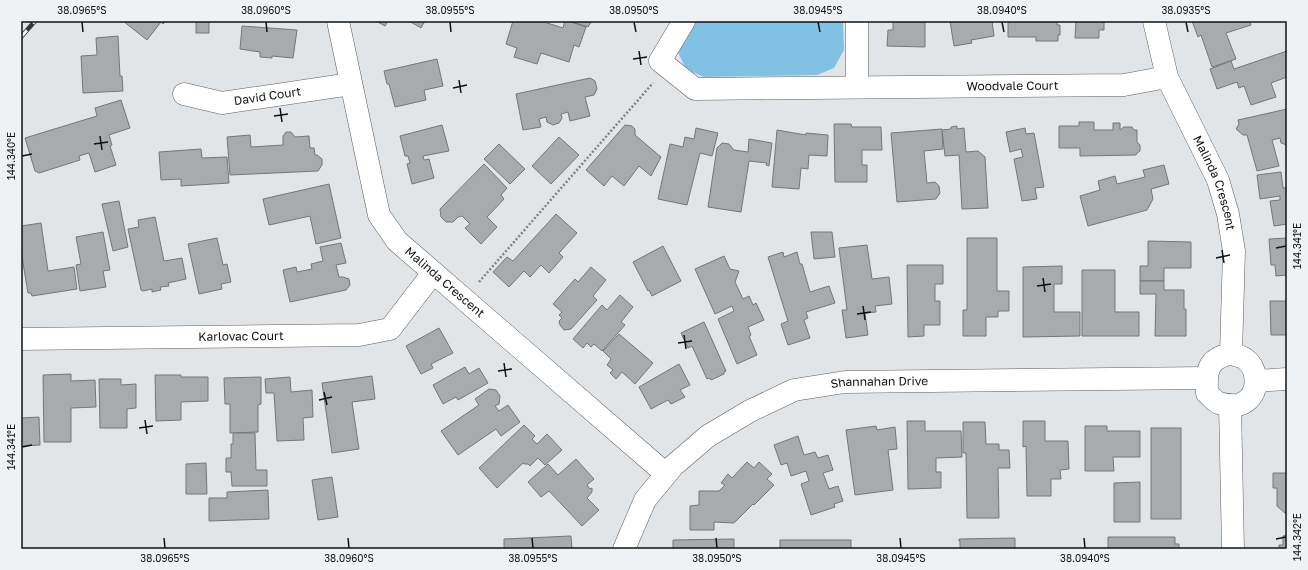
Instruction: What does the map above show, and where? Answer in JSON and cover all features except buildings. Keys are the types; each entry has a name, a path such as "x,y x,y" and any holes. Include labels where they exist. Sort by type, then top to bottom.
{"street":[{"name":"Malinda Crescent","path":"338,21 379,215 397,241 666,474"},
{"path":"667,66 660,61 684,21"},
{"path":"857,21 857,87"},
{"name":"Malinda Crescent","path":"1154,21 1168,77 1218,180 1228,214 1234,251 1230,354"},
{"name":"Woodvale Court","path":"667,66 695,89 1124,85 1168,77"},
{"name":"David Court","path":"184,94 222,103 351,84"},
{"name":"Karlovac Court","path":"21,339 359,335 390,328 433,272"},
{"path":"1230,354 1244,358 1253,366 1256,381 1252,395 1243,404 1230,405 1218,403 1207,393 1206,378 1210,366 1219,356 1230,354"},
{"name":"Shannahan Drive","path":"624,549 644,500 673,466 708,436 750,411 794,390 844,382 1206,378"},
{"path":"1256,381 1287,379"},
{"path":"1230,405 1233,549"}],"path":[{"path":"464,299 667,66"}],"shaded area":[{"path":"695,21 843,21 844,50 834,68 817,75 704,77 686,69 677,50"}],"railway":[{"path":"21,37 35,21"}]}
